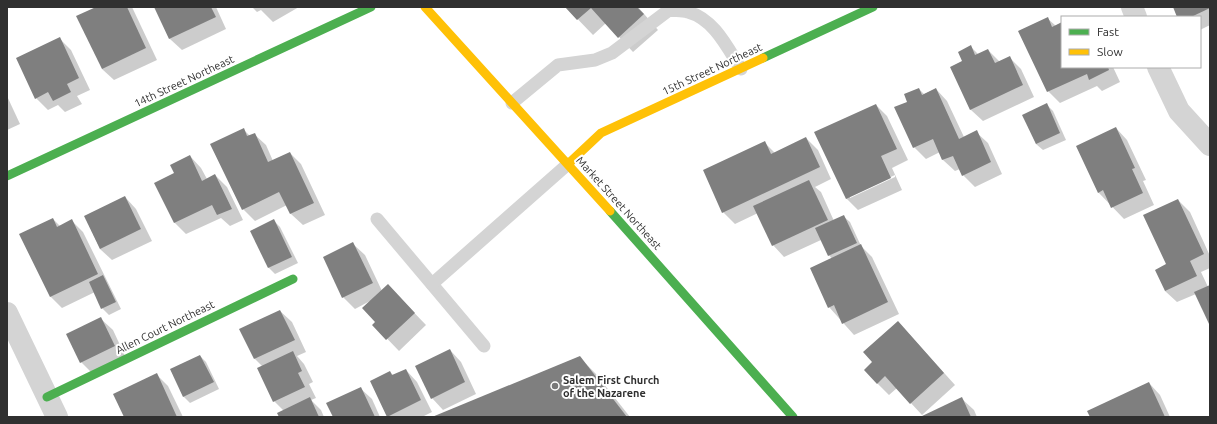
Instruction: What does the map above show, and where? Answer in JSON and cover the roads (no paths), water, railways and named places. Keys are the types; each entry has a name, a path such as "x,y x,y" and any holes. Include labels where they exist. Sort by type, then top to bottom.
{"street":[{"name":"14th Street Northeast","path":"7,176 372,7"},
{"name":"Market Street Northeast","path":"425,7 568,164 793,417"},
{"name":"15th Street Northeast","path":"568,164 601,133 873,7"},
{"path":"1158,68 1179,111 1210,145"},
{"name":"Allen Court Northeast","path":"51,411 293,279"},
{"path":"7,313 51,411"}],"lane":[{"path":"512,103 558,65 595,60 612,53 669,10 687,12 699,16 717,31 741,69"},
{"path":"432,284 568,164"},
{"path":"377,219 484,346"}],"place":[{"name":"Salem First Church of the Nazarene","path":"555,386"}]}
